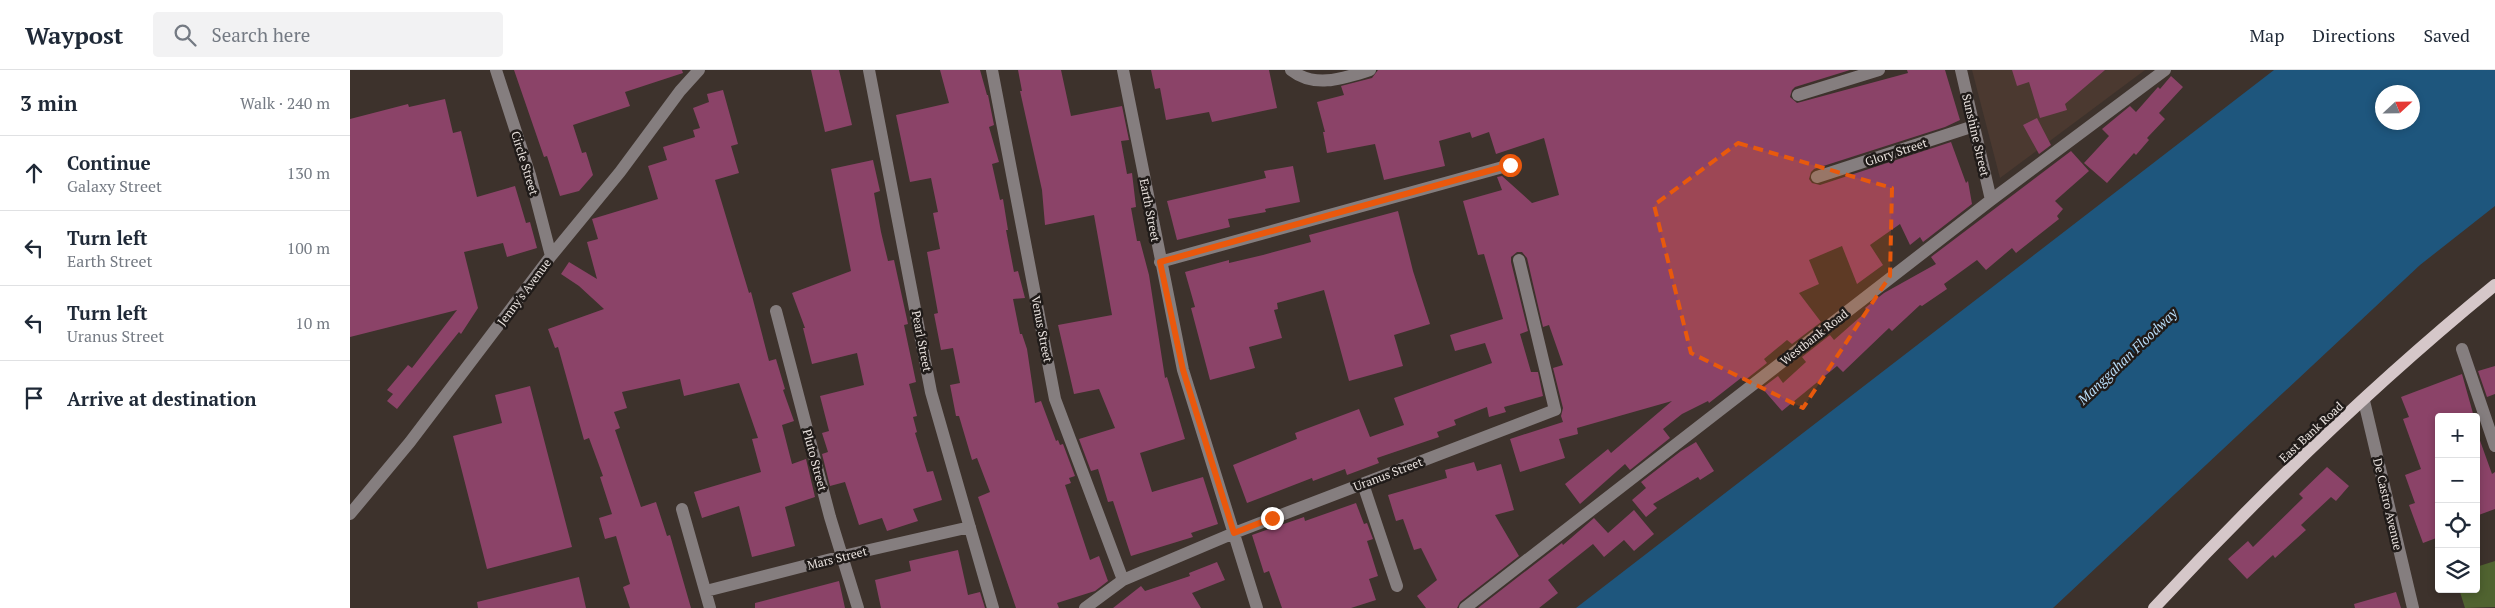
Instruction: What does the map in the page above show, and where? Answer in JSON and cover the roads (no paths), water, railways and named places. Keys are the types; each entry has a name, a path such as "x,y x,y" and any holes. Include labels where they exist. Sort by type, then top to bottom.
{"main road":[{"name":"East Bank Road","path":"2154,608 2233,523 2452,320 2495,285"}],"street":[{"name":"Circle Street","path":"496,70 530,175 551,256"},
{"name":"Jenny's Avenue","path":"350,514 410,442 551,256 620,172 680,91 699,70"},
{"name":"Pearl Street","path":"869,70 932,392 994,608"},
{"name":"Venus Street","path":"992,70 1055,399 1123,580"},
{"name":"Earth Street","path":"1123,70 1183,370 1257,608"},
{"path":"1291,70 1311,80 1337,81 1370,70"},
{"path":"1798,96 1879,70"},
{"name":"Sunshine Street","path":"1961,70 1991,200"},
{"name":"Westbank Road","path":"1465,608 1991,200 2165,70"},
{"name":"Glory Street","path":"1817,177 1974,126"},
{"path":"1160,262 1510,165"},
{"name":"Uranus Street","path":"1085,608 1123,580 1234,533 1555,410 1519,260"},
{"name":"Pluto Street","path":"776,311 830,516 858,608"},
{"path":"2462,349 2495,446"},
{"name":"De Castro Avenue","path":"2364,401 2413,608"},
{"path":"1363,484 1397,586"},
{"path":"682,509 710,608"},
{"name":"Mars Street","path":"706,591 843,556 970,528"}],"water":[{"name":"Manggahan Floodway","path":"2274,70 2495,70 2495,206 2420,265 2053,608 1576,608"}]}
